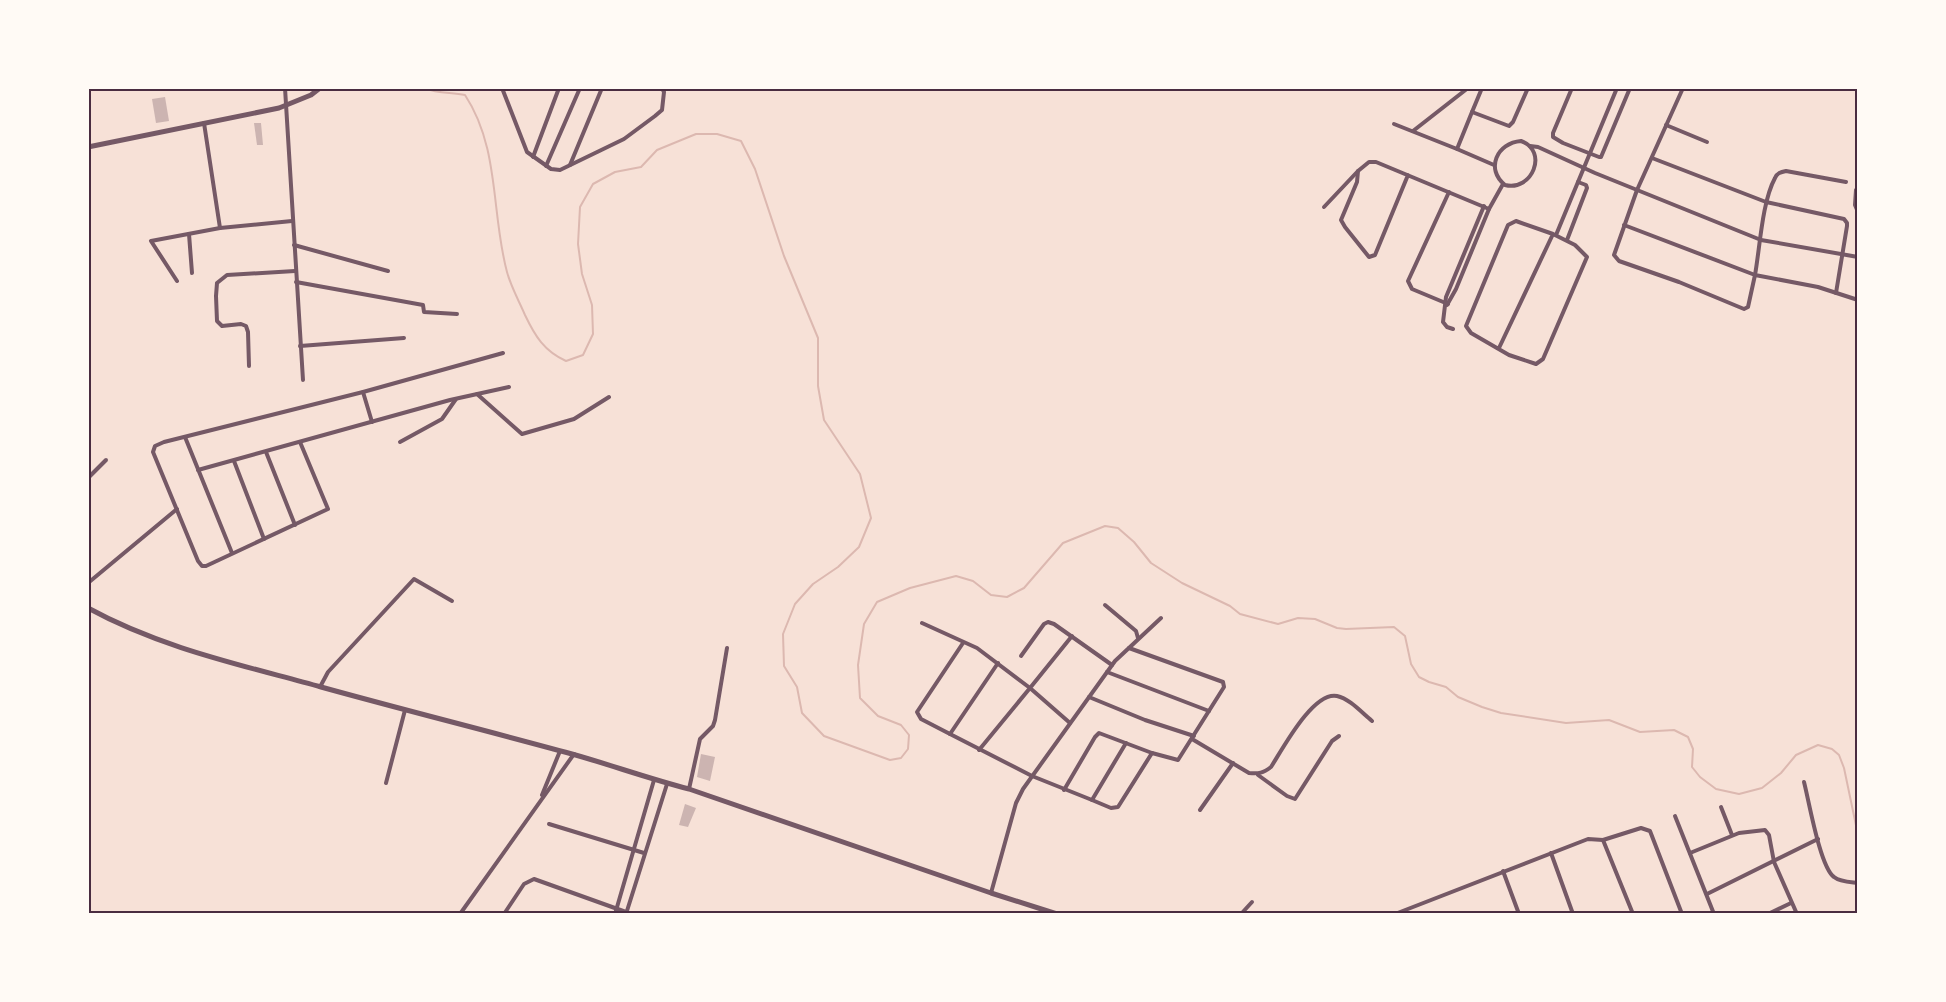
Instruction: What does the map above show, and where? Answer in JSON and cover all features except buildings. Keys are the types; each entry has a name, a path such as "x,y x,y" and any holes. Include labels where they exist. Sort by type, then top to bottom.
{"street":[{"path":"285,88 303,380"},
{"path":"88,147 285,106 311,96 320,88"},
{"path":"502,88 527,152 551,169 560,170 624,139 655,116 662,110 664,92 662,88"},
{"path":"533,157 559,88"},
{"path":"546,166 580,88"},
{"path":"570,166 602,88"},
{"path":"1413,131 1468,88"},
{"path":"1457,149 1482,88"},
{"path":"1473,112 1511,125 1528,88"},
{"path":"1572,88 1553,136 1556,140 1600,157 1630,88"},
{"path":"1499,348 1555,235 1617,88"},
{"path":"1683,88 1624,225 1614,255 1617,260 1744,309 1750,305 1766,202 1775,178 1782,171 1846,182"},
{"path":"204,123 220,228"},
{"path":"1394,124 1494,165"},
{"path":"1666,125 1707,142"},
{"path":"1530,146 1534,151 1536,162 1529,178 1510,187 1503,184 1496,175 1494,165 1501,152 1511,143 1521,141 1761,240 1857,257"},
{"path":"1652,158 1766,202 1844,219 1847,226 1836,293"},
{"path":"1324,207 1366,163 1372,161 1487,208"},
{"path":"1358,171 1357,182 1341,220 1366,255 1371,258 1375,255 1408,175"},
{"path":"1567,240 1587,188 1586,185 1578,182"},
{"path":"1453,329 1447,327 1443,322 1446,304 1456,289 1487,208 1503,184"},
{"path":"1856,190 1857,212"},
{"path":"1446,304 1412,289 1408,281 1449,192"},
{"path":"177,281 151,240 220,228 292,221"},
{"path":"1516,221 1567,240 1582,250 1586,255 1586,261 1539,364 1516,358 1471,333 1466,326 1508,225 1516,221"},
{"path":"1624,225 1755,275 1818,287 1857,300"},
{"path":"189,234 192,273"},
{"path":"294,245 388,271"},
{"path":"249,366 246,326 241,324 222,326 217,321 218,283 223,277 231,275 295,272"},
{"path":"296,282 423,305 424,312 457,314"},
{"path":"300,346 404,338"},
{"path":"300,442 328,509 202,566 153,449 155,446 502,353"},
{"path":"198,470 508,387"},
{"path":"363,392 372,422"},
{"path":"477,394 522,434 574,419 609,398"},
{"path":"400,442 442,418 457,399"},
{"path":"185,437 232,554"},
{"path":"266,452 295,525"},
{"path":"88,478 106,460"},
{"path":"234,460 264,539"},
{"path":"88,583 177,509"},
{"path":"320,687 328,672 414,579 452,601"},
{"path":"1106,606 1136,632 1138,639"},
{"path":"88,608 129,628 192,651 574,754 689,789 1057,914"},
{"path":"991,893 1016,803 1032,776 1112,665 1161,618"},
{"path":"1021,656 1044,624 1048,622 1112,665"},
{"path":"922,623 977,648 1030,688 1070,723"},
{"path":"979,750 1072,636"},
{"path":"963,643 917,712 921,719 1032,776 1111,808 1119,807 1152,753"},
{"path":"689,789 700,739 713,726 715,720 727,648"},
{"path":"1064,790 1098,733 1178,760 1224,687 1223,682 1129,648"},
{"path":"950,734 998,663"},
{"path":"1107,672 1209,711"},
{"path":"1257,774 1265,772 1270,767 1311,708 1326,698 1338,696 1372,721"},
{"path":"1089,697 1193,737 1295,799 1332,741 1340,736"},
{"path":"386,783 405,710"},
{"path":"1092,800 1126,743"},
{"path":"539,801 560,751"},
{"path":"460,914 574,754"},
{"path":"1200,810 1233,763"},
{"path":"615,911 654,780"},
{"path":"1804,782 1818,839 1830,873 1838,879 1857,883"},
{"path":"504,914 524,884 534,879 615,911 626,913 668,784"},
{"path":"1720,807 1732,835"},
{"path":"1675,816 1714,914"},
{"path":"549,824 644,853"},
{"path":"1397,913 1588,839 1603,840 1641,828 1650,831 1683,914"},
{"path":"1690,853 1732,835 1765,830 1769,834 1774,862 1797,914"},
{"path":"1707,894 1818,839"},
{"path":"1603,840 1633,914"},
{"path":"1551,853 1573,914"},
{"path":"1503,871 1519,914"},
{"path":"1241,914 1252,902"},
{"path":"1768,914 1791,903"}],"waterway":[{"path":"425,88 465,95 476,115 489,159 502,250 511,283 537,336 546,348 566,361 583,355 593,334 592,305 582,274 578,244 580,207 593,184 615,172 641,167 657,150 696,134 717,134 741,141 755,169 784,256 818,338 818,386 824,420 860,474 871,518 859,547 838,567 813,584 795,604 783,634 784,666 797,687 802,713 824,736 890,760 901,758 908,749 909,735 901,725 878,716 860,698 858,665 864,624 877,602 910,588 956,576 973,581 991,595 1007,597 1024,588 1063,543 1105,526 1118,528 1134,542 1151,563 1182,583 1230,606 1240,614 1278,624 1298,618 1315,619 1337,628 1346,629 1394,627 1405,636 1411,664 1419,677 1446,687 1458,697 1482,707 1501,713 1566,723 1609,720 1640,732 1674,730 1688,737 1693,749 1692,767 1700,777 1716,789 1739,794 1762,788 1781,773 1796,755 1818,745 1832,749 1839,755 1844,768 1858,835"}]}
